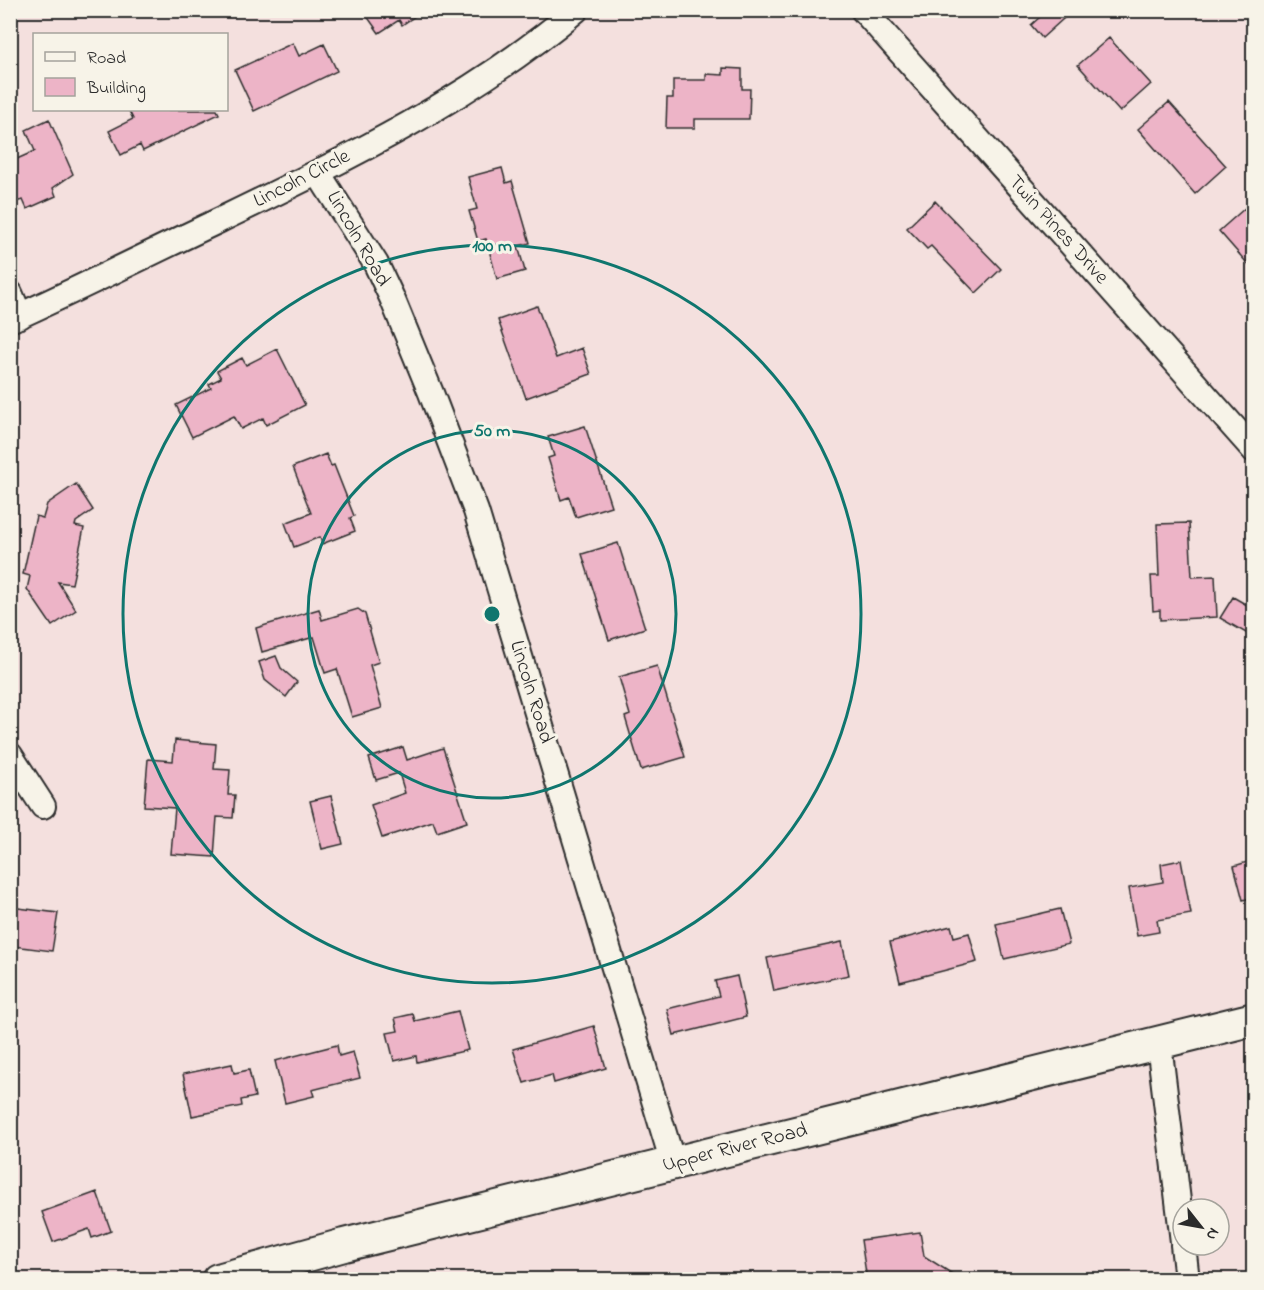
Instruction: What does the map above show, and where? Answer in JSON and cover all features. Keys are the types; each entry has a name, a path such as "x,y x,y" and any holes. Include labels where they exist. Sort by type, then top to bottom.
{"street":[{"name":"Lincoln Circle","path":"15,318 318,173 476,86 538,42 576,10"},
{"name":"Twin Pines Drive","path":"863,10 1254,450"},
{"name":"Lincoln Road","path":"318,173 376,264 431,393 476,511 673,1163"},
{"path":"10,293 15,318"},
{"path":"10,755 43,806"},
{"name":"Upper River Road","path":"218,1280 344,1245 1254,1019"},
{"path":"1159,1044 1177,1197"},
{"path":"1185,1257 1188,1280"}],"building":[{"path":"367,10 424,10 402,25 399,20 379,33 364,12"},
{"path":"1035,10 1073,10 1042,38 1031,25 1040,17"},
{"path":"1109,38 1151,84 1120,112 1078,65"},
{"path":"293,43 299,56 324,44 337,71 254,111 235,70"},
{"path":"723,68 742,69 742,89 750,89 749,119 695,119 695,128 666,128 667,98 673,98 673,80 706,80 706,74 723,75"},
{"path":"1169,102 1226,166 1195,194 1138,129"},
{"path":"129,111 218,111 219,114 143,151 140,145 121,155 109,131 133,119"},
{"path":"49,119 73,174 53,188 56,196 27,209 23,200 10,203 10,162 35,151 26,130"},
{"path":"502,168 506,183 512,181 530,243 518,246 525,271 497,279 486,239 478,241 469,211 477,209 468,177"},
{"path":"935,201 1001,269 976,293 931,246 927,249 907,228"},
{"path":"1245,208 1254,218 1254,271 1219,231"},
{"path":"537,306 556,358 582,348 591,374 526,398 498,320"},
{"path":"277,349 305,405 266,425 263,418 241,429 234,416 192,437 176,405 211,388 209,384 221,378 217,371 242,358 246,365"},
{"path":"585,426 611,506 576,517 569,497 561,500 548,458 554,456 548,437"},
{"path":"326,454 331,466 334,465 354,516 350,518 355,531 322,544 320,537 294,547 285,523 311,513 293,467"},
{"path":"76,484 93,510 76,522 75,526 84,528 72,584 58,582 76,610 52,626 27,589 30,576 23,574 36,516 43,518 47,504"},
{"path":"1189,523 1192,577 1215,576 1217,617 1160,620 1160,610 1153,611 1151,576 1159,576 1157,524"},
{"path":"618,543 645,628 609,640 582,554"},
{"path":"1233,597 1254,609 1253,637 1220,618"},
{"path":"319,609 322,620 358,609 365,614 379,662 370,665 382,708 352,717 337,669 325,673 314,637 262,652 256,628"},
{"path":"276,656 281,668 297,682 286,697 265,680 259,662"},
{"path":"657,666 685,757 641,770 625,717 630,715 619,677"},
{"path":"175,740 216,744 214,769 230,770 228,795 235,795 233,818 217,817 214,857 171,854 175,808 144,806 148,759 173,761"},
{"path":"403,747 407,760 443,748 467,822 437,832 433,821 382,838 371,805 405,793 399,773 376,780 369,758"},
{"path":"331,796 343,844 322,849 310,801"},
{"path":"1181,860 1191,914 1157,920 1159,932 1137,936 1129,888 1163,882 1161,864"},
{"path":"1254,860 1254,897 1243,900 1234,866"},
{"path":"10,907 58,913 52,951 14,946 10,961"},
{"path":"1060,909 1069,944 1004,959 996,924"},
{"path":"951,926 954,937 969,933 977,962 900,982 890,942"},
{"path":"842,942 849,975 774,991 767,958"},
{"path":"737,976 746,1017 674,1035 667,1009 719,996 715,981"},
{"path":"458,1011 468,1050 417,1062 416,1056 394,1061 387,1033 398,1031 395,1018 413,1014 415,1021"},
{"path":"594,1026 606,1068 554,1083 552,1075 524,1083 513,1049"},
{"path":"337,1045 339,1056 353,1052 360,1078 312,1090 314,1096 285,1103 275,1061"},
{"path":"232,1064 234,1073 249,1070 255,1097 241,1100 242,1106 192,1116 183,1074"},
{"path":"97,1192 111,1231 92,1238 89,1229 53,1242 42,1212"},
{"path":"920,1232 924,1256 962,1280 917,1280 912,1276 904,1280 867,1280 861,1240"}]}
